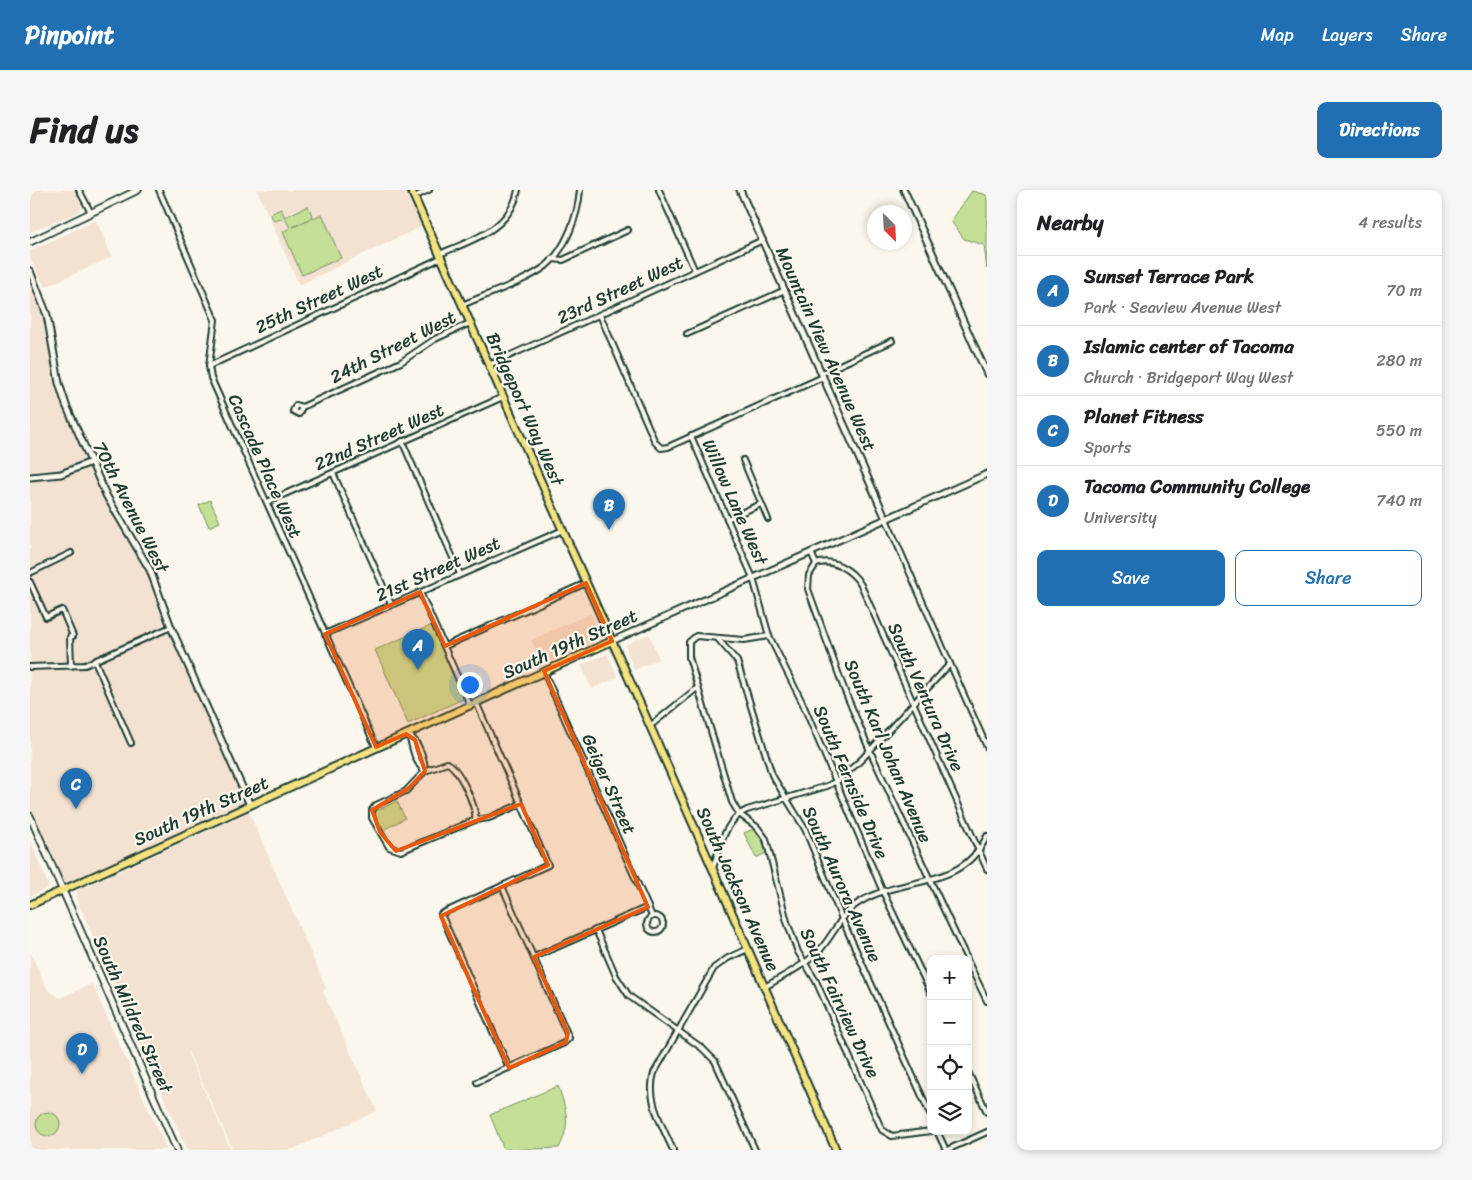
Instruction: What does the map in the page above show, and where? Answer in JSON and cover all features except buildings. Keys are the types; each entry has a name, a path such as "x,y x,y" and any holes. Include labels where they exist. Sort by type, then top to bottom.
{"main road":[{"path":"30,242 138,190"},
{"name":"Bridgeport Way West","path":"412,193 612,641"},
{"name":"South 19th Street","path":"30,905 376,747 409,735 612,641"},
{"name":"South Jackson Avenue","path":"612,641 836,1150"},
{"name":"South Mildred Street","path":"30,816 177,1150"}],"street":[{"path":"79,190 91,213"},
{"name":"Cascade Place West","path":"159,190 215,320 209,366 213,384 376,747"},
{"path":"412,193 429,190"},
{"name":"25th Street West","path":"209,366 494,229 511,209 518,190"},
{"path":"552,259 572,224 580,190"},
{"path":"659,190 695,271"},
{"name":"Mountain View Avenue West","path":"740,190 886,519"},
{"path":"904,190 987,374"},
{"name":"24th Street West","path":"462,305 532,274 552,259 563,260 628,230"},
{"name":"23rd Street West","path":"489,365 763,240"},
{"name":"70th Avenue West","path":"30,271 47,315 61,391 106,495 150,570 172,627 250,805"},
{"path":"687,334 785,290"},
{"path":"600,315 660,448 666,448 892,341"},
{"name":"24th Street West","path":"302,407 401,362 435,339 470,323"},
{"name":"22nd Street West","path":"267,502 503,397"},
{"name":"Willow Lane West","path":"691,436 753,578"},
{"path":"402,442 460,574"},
{"path":"743,460 768,519"},
{"path":"30,478 61,474 91,462"},
{"path":"333,473 391,604"},
{"name":"South 19th Street","path":"612,641 987,474"},
{"path":"727,518 762,504"},
{"path":"886,519 987,747"},
{"name":"21st Street West","path":"325,634 562,530"},
{"path":"811,552 816,564"},
{"path":"30,573 71,553"},
{"name":"South Ventura Drive","path":"816,564 825,562 834,564 849,571 858,579 987,869"},
{"name":"South Karl Johan Avenue","path":"816,564 809,575 808,591 870,751 966,955"},
{"name":"South Fernside Drive","path":"753,578 769,636 802,702 883,892 927,985"},
{"path":"30,582 46,617 62,610 73,636 70,637 71,666"},
{"path":"445,646 586,583"},
{"path":"420,592 548,865 441,914 509,1068"},
{"path":"30,660 31,667 82,666 172,627"},
{"path":"739,814 725,783 696,690 688,648 689,640 694,636 744,640 769,636"},
{"name":"South Aurora Avenue","path":"716,638 727,647 737,661 771,772 804,829 842,919 927,1107"},
{"path":"95,661 131,743"},
{"path":"713,868 728,827 739,814 835,782 870,751 950,664"},
{"name":"Geiger Street","path":"544,672 652,916"},
{"path":"650,726 696,690"},
{"path":"409,735 409,742 420,766 425,771"},
{"path":"475,820 475,810 453,765 446,763 425,771 406,791 376,806 372,810 372,818 389,847 396,851 405,850 475,820 489,818 521,804"},
{"name":"South Fairview Drive","path":"739,814 760,829 768,842 788,922 803,963 816,981 882,1130 892,1136 927,1132"},
{"path":"765,987 803,963 826,943 842,919 860,901 883,892 956,871 972,860 987,836"},
{"path":"477,1082 568,1039 502,886"},
{"path":"534,958 648,907"},
{"path":"652,916 660,917 663,920 663,927 658,932 651,932 647,926 648,919 652,916"},
{"path":"596,930 620,984 629,996 702,1048 715,1061 755,1150"},
{"path":"673,1150 655,1108 651,1090 654,1073 714,968 728,958 748,949"},
{"name":"South Karl Johan Avenue","path":"972,969 987,1001"},
{"path":"972,1080 987,1112"},
{"path":"940,1135 946,1150 987,1132"}],"highlighted area":[{"path":"586,583 612,641 544,671 648,907 534,957 568,1033 566,1042 509,1068 441,916 548,865 521,804 396,851 380,832 372,810 409,788 425,771 415,740 406,734 376,747 325,634 420,592 445,646"}],"shaded area":[{"path":"30,190 75,190 82,207 78,212 30,232"},
{"path":"257,190 406,190 422,226 299,285"},
{"path":"96,220 112,257 45,287 30,258 30,251"},
{"path":"30,271 42,297 59,383 106,495 145,558 249,805 62,891 30,816"},
{"path":"591,613 599,635 598,638 543,665 531,640"},
{"path":"649,634 659,659 634,670 625,645"},
{"path":"607,654 618,677 592,689 581,665"},
{"path":"249,812 326,988 323,992 377,1111 291,1150 233,1150 188,1051 231,1150 187,1150 76,898 78,890"},
{"path":"30,840 48,888 30,896"},
{"path":"30,952 48,990 60,998 92,984 167,1150 30,1150"}],"green space":[{"path":"972,191 987,195 987,269 984,245 964,239 951,221"},
{"path":"308,206 313,217 293,227 322,214 341,258 302,275 283,232 290,228 285,218 274,221 270,214 281,209 285,217"},
{"path":"210,500 220,522 209,527 199,505"},
{"path":"432,625 463,699 408,724 375,650"},
{"path":"397,801 405,818 382,831 374,812"},
{"path":"753,829 762,840 766,853 756,858 744,833"},
{"path":"558,1086 564,1103 566,1117 565,1132 559,1148 504,1150 490,1115"},
{"path":"48,1112 57,1115 60,1124 57,1133 48,1136 39,1133 36,1124 39,1115"}],"place":[{"name":"Islamic center of Tacoma","path":"609,530"},
{"name":"Sunset Terrace Park","path":"418,670"},
{"name":"Planet Fitness","path":"76,809"},
{"name":"Tacoma Community College","path":"82,1074"}]}
